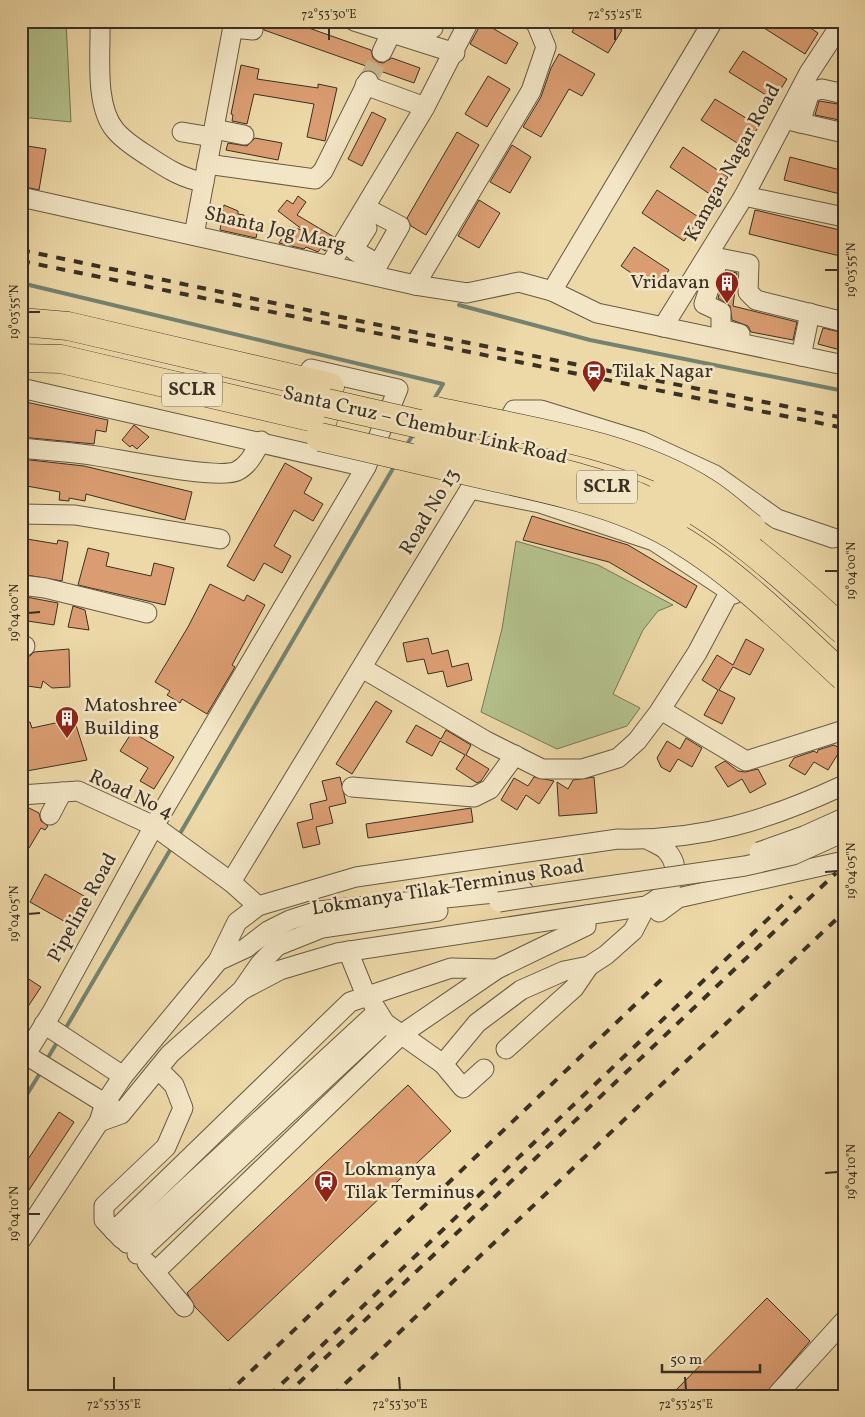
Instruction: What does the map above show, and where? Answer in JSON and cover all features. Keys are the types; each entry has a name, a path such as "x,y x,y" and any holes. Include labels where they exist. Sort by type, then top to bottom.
{"highway":[{"path":"29,324 68,326 325,412 530,485 605,505 647,522 682,540 725,572 844,677"},
{"name":"Santa Cruz – Chembur Link Road","path":"21,358 61,359 325,412 535,450 644,482 693,508 744,544 844,631"},
{"path":"21,365 57,378 325,412 615,452 665,470 708,493 844,605"},
{"name":"Santa Cruz – Chembur Link Road","path":"325,412 531,465 638,497 685,521 735,556 844,652"}],"street":[{"path":"100,21 102,91 105,113 109,122 123,139 169,170 198,181"},
{"path":"354,21 388,27 432,31 455,54"},
{"path":"372,210 400,226 375,270 354,249 372,210 425,107 455,54 469,21"},
{"path":"415,285 531,92 546,47 536,23 533,21"},
{"path":"714,21 552,291 597,313 663,327 738,338 842,360"},
{"name":"Kamgar Nagar Road","path":"663,327 701,282 744,196 793,121 809,73 843,21"},
{"path":"382,52 388,27"},
{"path":"194,235 198,181 209,134 228,31 253,30"},
{"path":"809,73 844,80"},
{"path":"207,164 315,178 323,171 367,83 425,107"},
{"path":"844,94 822,89 810,92 793,121 844,133"},
{"path":"182,132 244,135"},
{"path":"198,181 207,164 209,134"},
{"path":"744,196 844,217"},
{"name":"Shanta Jog Marg","path":"21,197 330,266 375,270 415,285 466,292 519,282 552,291"},
{"path":"330,266 372,210"},
{"path":"738,338 722,329 721,312 704,304 701,282 719,258 747,263 751,266 748,287 751,297 756,300 844,322"},
{"name":"Pipeline Road","path":"29,324 60,312 398,390 366,467 157,829 58,1033 35,1062"},
{"path":"807,353 815,315"},
{"path":"21,388 261,441 366,467"},
{"name":"Road No 13","path":"231,882 470,489 514,410 541,410 641,441 715,476 777,518 832,538"},
{"path":"21,448 95,456 179,470 212,473 237,472 249,461 261,441"},
{"path":"470,489 540,503 654,541 730,591 844,691"},
{"path":"21,514 75,515 220,539"},
{"path":"21,585 45,588 147,613"},
{"path":"362,668 542,769 582,769 618,758 637,741 661,710 697,653 730,591"},
{"path":"661,710 746,760 844,730"},
{"path":"352,787 474,797 490,789 515,755"},
{"path":"218,961 237,922 258,906 356,877 618,839 649,840 729,829 790,810 841,790"},
{"name":"Road No 4","path":"21,795 78,791 157,829 231,882 258,906"},
{"path":"50,815 62,792"},
{"name":"Lokmanya Tilak Terminus Road","path":"21,1240 99,1122 105,1103 123,1076 157,1033 218,961 246,948 268,931 290,920 318,911 534,889 762,851 844,818"},
{"name":"Lokmanya Tilak Terminus Road","path":"121,1114 170,1054 242,990 260,964 277,946 297,936 322,928 745,866 793,855 844,832"},
{"path":"242,990 280,970 348,951 646,906 662,898 673,885 674,864 666,850 649,840"},
{"path":"442,1064 477,1023 521,990 564,970 588,966 606,955 678,898 844,861"},
{"path":"633,932 646,906"},
{"path":"156,1271 402,1034 497,969 586,926 586,915"},
{"path":"348,951 368,996 381,1018 442,1064 463,1088 484,1069"},
{"path":"506,1049 574,988 588,966"},
{"path":"126,1243 350,1002 451,968 497,969"},
{"path":"126,1243 381,1018"},
{"path":"58,1033 123,1076"},
{"path":"35,1062 121,1114"},
{"path":"158,1069 174,1085 183,1108 166,1147 104,1206 104,1220 156,1271 184,1308"},
{"path":"99,1122 121,1114"},
{"path":"776,1396 844,1320"}],"green space":[{"path":"21,21 66,21 71,122 21,117"},
{"path":"516,541 598,565 673,605 658,611 643,630 613,694 640,708 627,726 557,749 481,712 502,629"}],"building":[{"path":"260,21 297,21 307,24 306,27 371,50 373,58 378,62 383,63 392,58 420,68 414,83 264,30"},
{"path":"578,21 606,21 622,30 608,53 572,32"},
{"path":"753,21 800,21 818,33 805,54"},
{"path":"482,22 518,43 506,64 470,44"},
{"path":"743,51 787,79 774,100 729,72"},
{"path":"559,54 595,74 582,96 569,89 541,137 523,127 541,97 551,68"},
{"path":"241,65 259,69 257,79 318,88 318,84 337,88 325,141 307,137 314,104 254,94 247,124 232,121 233,115 231,114"},
{"path":"488,76 510,89 487,127 465,114"},
{"path":"715,99 759,126 745,148 701,120"},
{"path":"819,101 844,105 844,121 815,115"},
{"path":"372,112 386,119 362,166 348,159"},
{"path":"457,132 479,145 426,235 411,226 407,218"},
{"path":"255,138 282,143 278,160 226,150 228,143 247,146"},
{"path":"21,145 46,149 39,190 21,186"},
{"path":"512,145 531,157 510,193 490,182"},
{"path":"683,147 728,177 714,197 670,167"},
{"path":"790,157 844,171 844,195 784,180"},
{"path":"657,190 700,218 684,241 642,213"},
{"path":"298,196 306,202 297,215 334,237 325,251 321,248 318,252 306,247 304,249 279,243 289,227 303,230 278,211 287,200 293,204"},
{"path":"479,200 500,213 479,248 458,236"},
{"path":"224,205 238,211 238,214 244,215 243,220 259,223 256,238 220,230"},
{"path":"755,210 844,231 844,257 749,234"},
{"path":"634,247 669,270 656,290 621,266"},
{"name":"Vridavan","path":"727,271 737,273 733,306 797,322 793,340 751,332 748,326 732,320 730,306 718,298"},
{"path":"823,328 844,333 844,351 818,344"},
{"path":"21,401 108,420 106,432 96,430 94,444 21,437"},
{"path":"134,425 149,437 137,449 132,445 130,447 122,440"},
{"path":"21,459 84,466 192,492 185,520 86,494 85,501 69,498 69,501 59,500 60,492 21,485"},
{"path":"285,463 312,478 304,493 323,504 313,521 294,510 274,546 291,556 282,573 264,563 254,581 227,566"},
{"path":"532,516 628,545 697,586 686,608 609,562 523,540"},
{"path":"21,538 57,544 58,540 68,542 62,581 21,574"},
{"path":"88,548 109,553 106,566 151,576 154,563 174,568 165,605 78,585"},
{"path":"210,584 244,601 247,595 265,605 232,665 235,667 207,714 182,699 180,703 167,695 170,691 155,682 188,627"},
{"path":"21,596 58,603 54,625 21,620"},
{"path":"73,606 85,610 89,630 68,627"},
{"path":"428,638 432,654 448,650 452,667 468,663 472,680 447,687 443,671 428,674 424,659 407,662 403,643"},
{"path":"746,639 764,649 750,675 733,667 719,690 735,698 722,724 704,715 718,690 702,680 717,655 733,665"},
{"path":"69,649 70,687 52,688 43,681 41,688 21,685 21,657 30,656 34,652"},
{"path":"376,701 392,711 352,774 336,764"},
{"name":"Matoshree Building","path":"74,719 87,760 21,772 21,724 30,722 32,728"},
{"path":"416,725 441,739 446,730 471,745 466,755 489,769 481,781 477,783 456,769 465,755 440,741 432,756 406,742"},
{"path":"132,732 174,757 154,789 140,781 148,768 120,751"},
{"path":"686,738 702,748 692,767 678,759 670,772 661,767 657,758 667,741 680,749"},
{"path":"834,745 841,749 828,770 814,762 805,775 789,766 794,758 814,751 817,753 818,750"},
{"path":"725,761 738,771 745,772 758,769 766,784 750,793 742,779 728,787 715,767"},
{"path":"340,777 346,803 329,807 333,823 316,827 320,844 303,848 297,823 313,819 310,804 327,800 322,781"},
{"path":"534,777 554,781 539,804 526,795 517,810 501,800 514,778 528,786"},
{"path":"594,777 597,813 559,816 557,782 568,789 573,780"},
{"path":"25,806 39,813 41,821 48,826 45,830 41,828 29,848 21,843 21,813"},
{"path":"471,808 473,822 368,838 366,824"},
{"path":"45,874 93,901 78,929 30,902"},
{"path":"21,974 41,987 21,1017"},
{"path":"408,1085 451,1131 228,1341 195,1307 187,1293"},
{"path":"59,1112 74,1122 21,1202 21,1170"},
{"path":"767,1298 810,1341 765,1394 763,1396 670,1396"}],"waterway":[{"path":"21,283 443,384 433,401"},
{"path":"459,305 590,340 844,391"},
{"path":"406,446 414,433"},
{"path":"178,837 395,465"},
{"path":"64,1031 173,845"},
{"path":"46,1061 59,1039"},
{"path":"21,1104 42,1070"}],"tunnel":[{"path":"368,81 382,52"}],"railway":[{"path":"21,250 374,324 844,418"},
{"path":"21,261 844,428"},
{"path":"285,1396 836,873"},
{"path":"269,1396 792,896"},
{"path":"332,1396 844,912"},
{"path":"225,1396 662,979"}],"place":[{"name":"Vridavan","path":"727,304"},
{"name":"Tilak Nagar","path":"594,393"},
{"name":"Matoshree Building","path":"67,739"},
{"name":"Lokmanya Tilak Terminus","path":"326,1203"}]}
